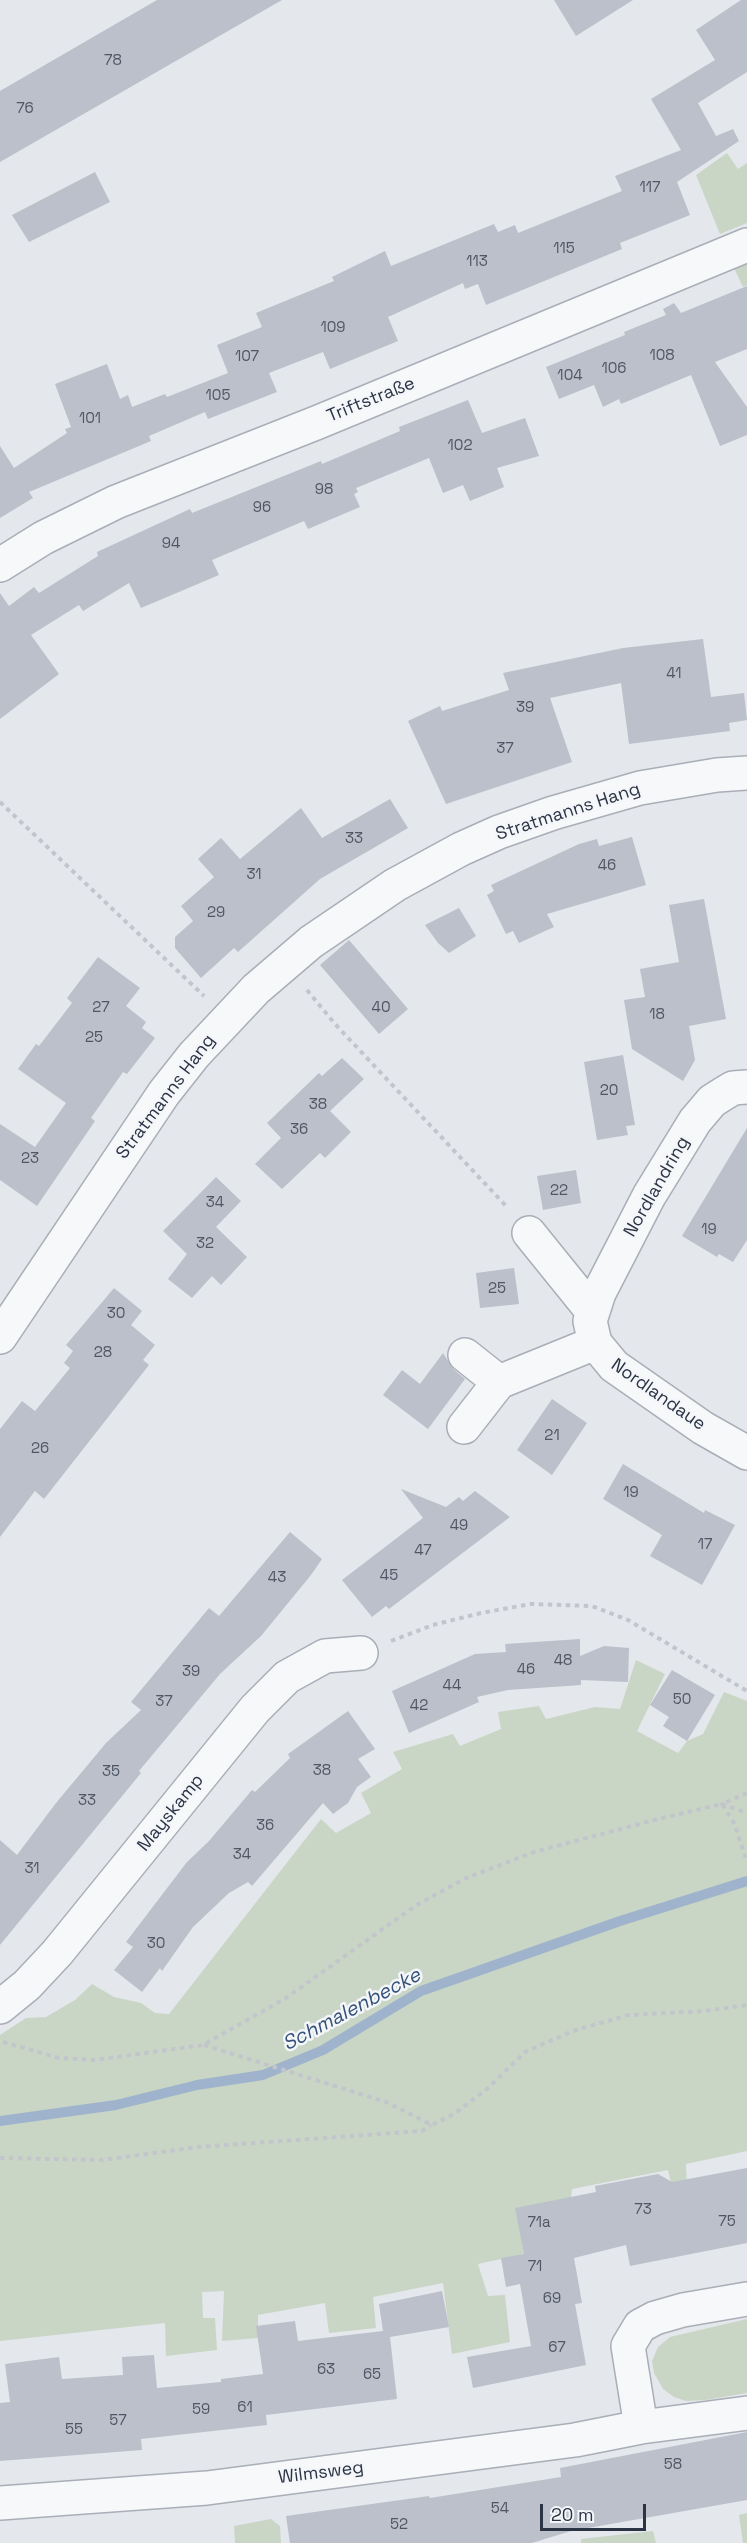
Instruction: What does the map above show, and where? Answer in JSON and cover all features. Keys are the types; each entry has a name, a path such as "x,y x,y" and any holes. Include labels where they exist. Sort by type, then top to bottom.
{"street":[{"name":"Triftstraße","path":"0,565 43,538 116,502 316,423 747,245"},
{"name":"Stratmanns Hang","path":"0,1337 164,1093 227,1018 285,964 340,920 394,885 461,849 499,832 596,799 640,788 747,773"},
{"name":"Nordlandring","path":"592,1311 649,1196 695,1121 712,1101 733,1088 747,1087"},
{"path":"529,1233 592,1311"},
{"name":"Nordlandaue","path":"592,1311 591,1331 595,1343 614,1366 703,1428 747,1453"},
{"path":"464,1427 500,1382 595,1343"},
{"path":"465,1355 500,1382"},
{"name":"Mayskamp","path":"0,2007 27,1986 57,1953 255,1709 287,1677 325,1656 361,1653"},
{"path":"641,2427 628,2346 640,2326 655,2318 683,2310 747,2299"},
{"name":"Wilmsweg","path":"0,2503 207,2488 575,2440 641,2427 747,2413"}],"path":[{"path":"0,802 227,1018"},
{"path":"285,964 335,1024 529,1233"},
{"path":"361,1653 433,1625 481,1613 531,1604 592,1606 628,1620 747,1691"},
{"path":"0,2040 59,2058 94,2060 204,2045 285,1998 415,1906 464,1879 534,1852 722,1804 747,1793"},
{"path":"722,1804 747,1813"},
{"path":"722,1804 734,1823 747,1862"},
{"path":"0,2158 103,2160 198,2147 422,2131 454,2114 487,2089 525,2052 573,2031 628,2015 705,2011 747,2005"},
{"path":"204,2045 386,2102 432,2125"}],"green space":[{"path":"727,153 738,169 747,163 747,223 720,234 696,175"},
{"path":"747,263 747,285 743,287 734,268"},
{"path":"636,1660 665,1674 637,1731 678,1753 687,1741 703,1734 724,1692 747,1701 747,2151 686,2164 687,2188 672,2187 668,2170 572,2189 570,2206 556,2200 517,2213 524,2254 478,2264 488,2296 505,2295 510,2342 452,2354 443,2283 373,2297 376,2328 329,2333 325,2303 258,2315 258,2338 222,2341 224,2291 202,2292 203,2318 215,2318 217,2350 166,2356 165,2323 0,2341 0,2035 26,2018 46,2017 75,2000 92,1984 114,1997 141,2003 155,2013 169,2014 321,1819 336,1833 371,1813 361,1793 402,1769 393,1752 453,1734 460,1746 501,1729 498,1712 539,1706 546,1719 595,1707 620,1709"},
{"path":"747,2319 747,2393 686,2401 674,2397 663,2389 654,2373 652,2361 658,2347 670,2337"},
{"path":"747,2513 747,2543 743,2543 739,2515"},
{"path":"271,2519 280,2526 281,2543 235,2543 234,2526"},
{"path":"653,2531 656,2543 581,2543 581,2539"}],"building":[{"path":"157,0 282,0 0,162 0,91"},
{"path":"554,0 633,0 576,36"},
{"path":"741,0 747,0 747,72 698,103 716,136 733,129 739,141 677,182 690,215 620,243 622,249 486,305 478,284 465,289 463,283 388,317 398,341 330,369 323,352 269,373 277,392 208,419 205,412 149,436 151,441 29,492 33,498 0,518 0,446 14,468 67,433 65,429 71,427 55,384 107,364 120,399 128,395 132,407 165,394 167,397 228,373 217,345 262,327 256,313 334,281 332,277 385,251 391,266 494,224 498,232 515,225 518,233 622,191 615,176 681,150 651,99 715,60 696,30"},
{"path":"95,172 110,202 29,242 12,215"},
{"path":"747,286 747,349 715,362 747,407 747,435 720,446 691,375 621,404 619,399 603,407 594,385 559,399 546,367 625,335 624,332 666,315 663,309 674,303 681,313"},
{"path":"468,400 482,433 525,418 539,456 497,468 504,487 470,501 463,485 443,493 429,458 356,488 358,492 354,494 360,507 308,529 304,521 212,560 219,575 141,608 129,583 83,611 79,605 31,635 59,674 0,719 0,593 9,606 34,587 39,593 98,556 97,552 190,509 192,513 321,461 322,464 400,431 399,427"},
{"path":"703,639 711,697 744,693 747,720 729,723 730,731 629,744 621,683 550,698 572,762 446,804 408,721 440,706 442,711 509,690 503,673 623,648"},
{"path":"390,799 408,828 320,879 238,952 234,948 201,978 175,948 175,937 193,921 181,906 214,877 198,859 221,838 240,859 301,808 322,838"},
{"path":"632,837 646,885 547,914 554,927 519,943 513,931 506,934 487,895 494,891 491,885 579,844 597,839 599,846"},
{"path":"704,899 726,1019 689,1026 695,1060 683,1081 632,1049 624,1000 645,997 640,969 679,962 669,905"},
{"path":"459,908 476,936 449,953 438,943 425,925"},
{"path":"349,940 408,1009 379,1034 320,965"},
{"path":"98,957 140,988 126,1006 146,1022 142,1028 155,1038 127,1074 123,1072 91,1118 95,1121 37,1206 0,1180 0,1124 35,1147 66,1103 18,1069 36,1044 39,1046 72,1003 67,998"},
{"path":"623,1055 635,1125 626,1126 628,1135 597,1140 584,1062"},
{"path":"342,1058 364,1079 330,1111 351,1132 325,1158 320,1153 282,1189 255,1164 281,1138 267,1123 319,1073 322,1076"},
{"path":"747,1128 747,1240 733,1262 719,1254 717,1257 682,1236"},
{"path":"576,1170 581,1203 543,1210 537,1176"},
{"path":"216,1177 241,1201 216,1227 247,1257 221,1285 212,1276 192,1298 168,1279 187,1254 163,1231"},
{"path":"514,1268 519,1304 480,1308 476,1273"},
{"path":"114,1288 142,1311 131,1325 155,1345 143,1360 149,1365 44,1499 35,1491 0,1537 0,1429 22,1401 35,1411 70,1368 64,1363 73,1351 66,1345"},
{"path":"443,1353 453,1369 465,1379 428,1429 383,1395 402,1370 420,1384"},
{"path":"552,1399 587,1423 552,1475 517,1450"},
{"path":"623,1464 704,1513 705,1510 735,1525 702,1585 650,1556 662,1535 603,1499"},
{"path":"401,1489 446,1507 459,1497 463,1501 475,1491 510,1517 389,1609 386,1606 372,1617 342,1580 423,1518"},
{"path":"290,1532 322,1559 311,1575 261,1636 220,1674 0,1945 0,1840 17,1855 56,1803 106,1743 141,1710 131,1702 209,1608 219,1616"},
{"path":"580,1639 580,1656 604,1646 629,1648 628,1682 581,1680 581,1685 508,1690 477,1697 479,1702 409,1733 392,1691 475,1654 506,1652 505,1644"},
{"path":"672,1670 715,1695 687,1741 663,1726 669,1717 650,1705"},
{"path":"348,1711 375,1749 358,1759 371,1777 357,1787 348,1803 333,1814 323,1803 252,1886 248,1882 229,1893 193,1927 162,1971 160,1968 142,1992 114,1970 133,1947 126,1942 187,1862 209,1841 252,1790 255,1792 290,1758 288,1754"},
{"path":"747,2168 747,2243 630,2266 626,2245 574,2258 582,2303 575,2304 586,2365 473,2388 467,2357 531,2346 520,2284 506,2287 501,2258 524,2254 515,2208 596,2192 595,2186 658,2174 672,2182"},
{"path":"442,2291 449,2327 390,2337 397,2399 266,2415 267,2425 141,2439 142,2450 0,2461 0,2403 10,2402 5,2364 59,2357 62,2379 123,2375 122,2357 154,2355 157,2388 221,2382 221,2379 263,2374 256,2326 295,2321 298,2341 383,2331 379,2304"},
{"path":"747,2432 747,2500 571,2531 532,2543 290,2543 286,2516 429,2496 430,2498 561,2477 560,2468"}],"waterway":[{"name":"Schmalenbecke","path":"0,2121 116,2105 197,2085 263,2075 323,2050 421,1991 620,1921 747,1881"}]}
